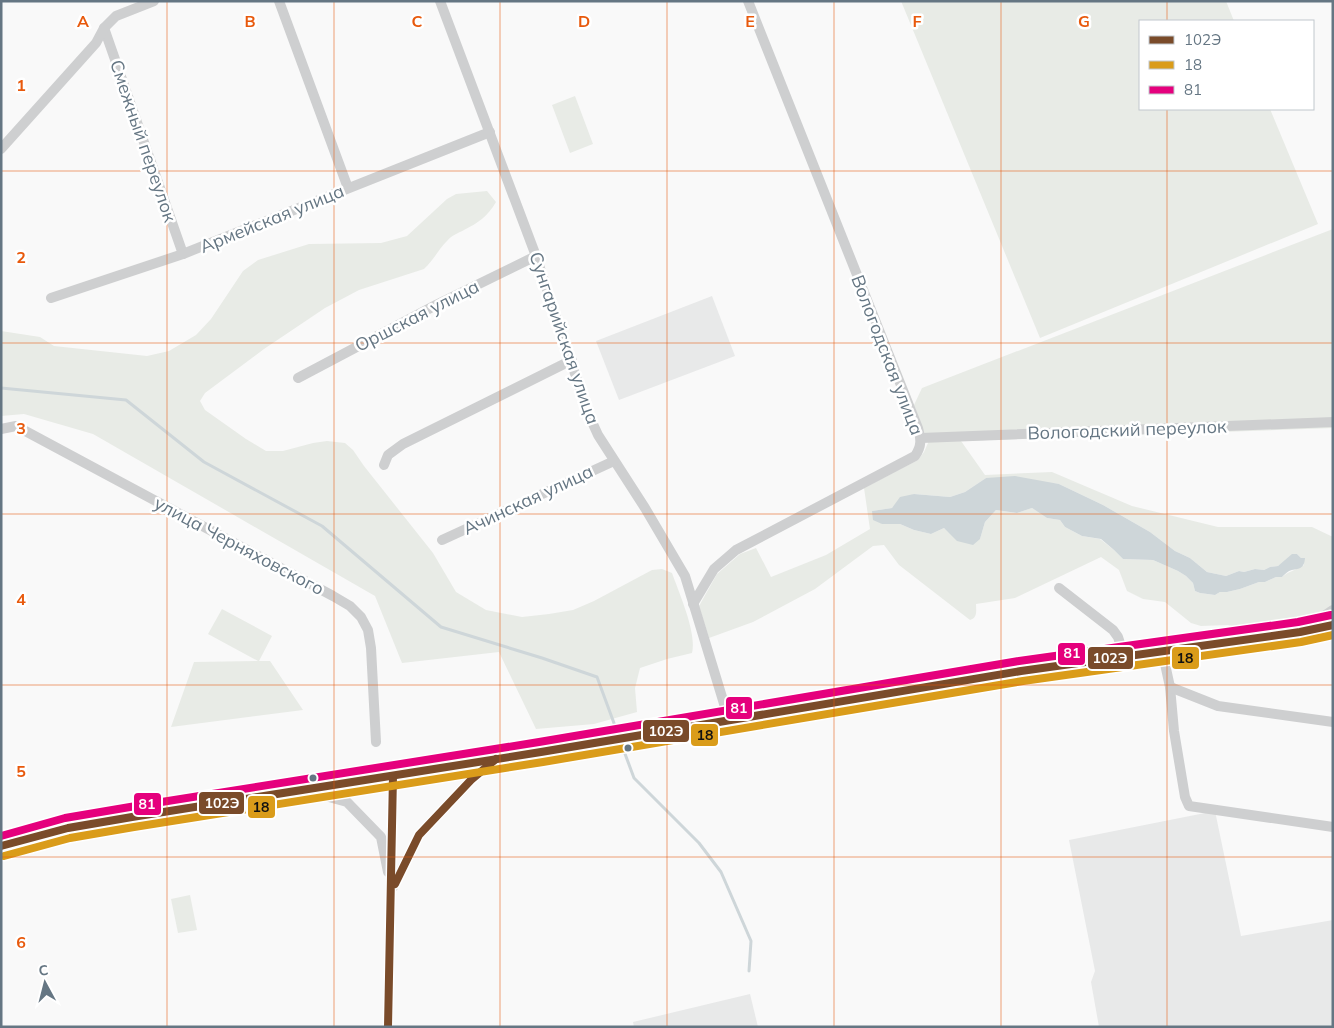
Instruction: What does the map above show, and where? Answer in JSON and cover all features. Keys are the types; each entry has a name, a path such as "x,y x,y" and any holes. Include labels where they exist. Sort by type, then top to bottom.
{"main road":[{"path":"1,846 68,828 393,776 1021,671 1333,626"}],"street":[{"path":"1,149 96,43 104,28 116,16 154,1"},
{"path":"279,1 348,188"},
{"name":"Сунгарийская улица","path":"440,1 536,256 588,413 598,435 682,569 729,720"},
{"name":"Вологодская улица","path":"693,604 714,569 736,550 915,456 919,450 921,438 748,1"},
{"name":"Смежный переулок","path":"104,28 183,254"},
{"name":"Армейская улица","path":"51,298 183,254 490,132"},
{"name":"Оршская улица","path":"298,378 536,256"},
{"path":"384,465 388,455 403,444 572,360"},
{"name":"Вологодский переулок","path":"921,438 1333,422"},
{"name":"улица Черняховского","path":"1,429 16,426 350,606 361,617 368,630 371,648 376,742"},
{"name":"Ачинская улица","path":"442,540 614,461"},
{"path":"1059,588 1112,630 1118,637 1124,656"},
{"path":"1300,632 1333,610"},
{"path":"1162,650 1170,687 1185,798 1189,806 1333,827"},
{"path":"1170,687 1218,706 1333,722"},
{"path":"392,890 420,835 471,780 496,759"},
{"path":"388,1027 393,776"},
{"path":"305,790 346,802 381,837 392,890"}],"shaded area":[{"path":"901,1 1226,1 1234,20 1139,20 1139,110 1270,110 1318,224 1040,338"},
{"path":"575,96 593,144 570,153 552,105"},
{"path":"487,191 496,202 490,211 478,222 449,239 424,269 359,290 325,308 264,349 205,393 200,401 205,410 266,451 283,451 327,441 345,443 353,450 433,553 456,592 486,610 522,617 573,610 652,570 662,569 672,573 690,624 693,645 692,653 640,668 635,688 637,712 594,724 536,729 499,652 402,663 375,596 93,434 24,414 1,416 1,331 40,337 54,346 147,356 169,351 196,335 211,319 243,271 258,260 309,244 381,243 407,236 447,199 456,194"},
{"path":"1333,229 1333,428 961,441 985,475 1052,472 1132,506 1218,527 1312,527 1333,537 1333,616 1254,631 1228,625 1201,626 1191,623 1165,602 1143,599 1127,591 1119,570 1101,557 1015,598 976,604 975,616 970,620 899,565 884,545 873,546 815,589 753,622 709,638 699,606 717,574 740,554 756,548 771,577 826,555 870,529 864,488 918,460 928,443 914,405 922,388","holes":["986,478 1059,484 1103,505 1150,532 1175,551 1190,558 1207,572 1226,576 1239,571 1264,570 1278,566 1297,554 1304,565 1282,577 1276,577 1240,589 1220,592 1215,595 1195,591 1193,583 1186,576 1153,560 1123,559 1100,539 1082,536 1065,527 1060,520 1047,518 1032,508 1017,513 996,510 985,522 980,539 957,540 944,528 931,534 900,524 882,524 872,511 892,508 914,494 950,497 965,492"]},
{"path":"712,296 735,356 619,400 596,341"},
{"path":"1015,476 1059,484 1103,505 1150,532 1175,551 1190,558 1207,572 1226,576 1239,571 1264,570 1278,566 1292,554 1305,558 1304,562 1302,567 1289,571 1282,577 1276,577 1240,589 1220,592 1215,595 1195,591 1193,583 1186,576 1153,560 1123,559 1101,539 1082,536 1065,527 1060,520 1047,518 1032,508 1017,513 996,510 985,522 980,539 973,545 957,541 944,528 931,534 900,524 882,524 873,520 872,511 892,508 900,497 914,494 950,497 965,492 986,478"},
{"path":"222,609 272,636 259,661 270,661 303,710 171,727 194,662 258,661 208,634"},
{"path":"1215,811 1241,936 1333,920 1333,1027 1099,1027 1091,982 1095,971 1069,840"},
{"path":"190,895 197,930 178,933 171,899"},
{"path":"750,994 758,1027 634,1027 633,1022"}],"waterway":[{"path":"1,388 126,400 204,462 322,526 441,627 597,677 618,734"},
{"path":"621,743 634,778 699,843 721,872 751,941 749,971"}],"transit line":[{"name":"81","path":"1,836 65,818 130,807 539,742 1019,661 1298,622 1331,615"},
{"name":"102Э","path":"1,846 68,828 132,817 541,752 1021,671 1300,632 1333,625"},
{"name":"18","path":"4,856 70,838 134,827 543,762 1023,681 1301,642 1333,635"},
{"name":"102Э","path":"395,884 419,835 471,780 496,759"},
{"name":"102Э","path":"388,1027 393,776"}]}
